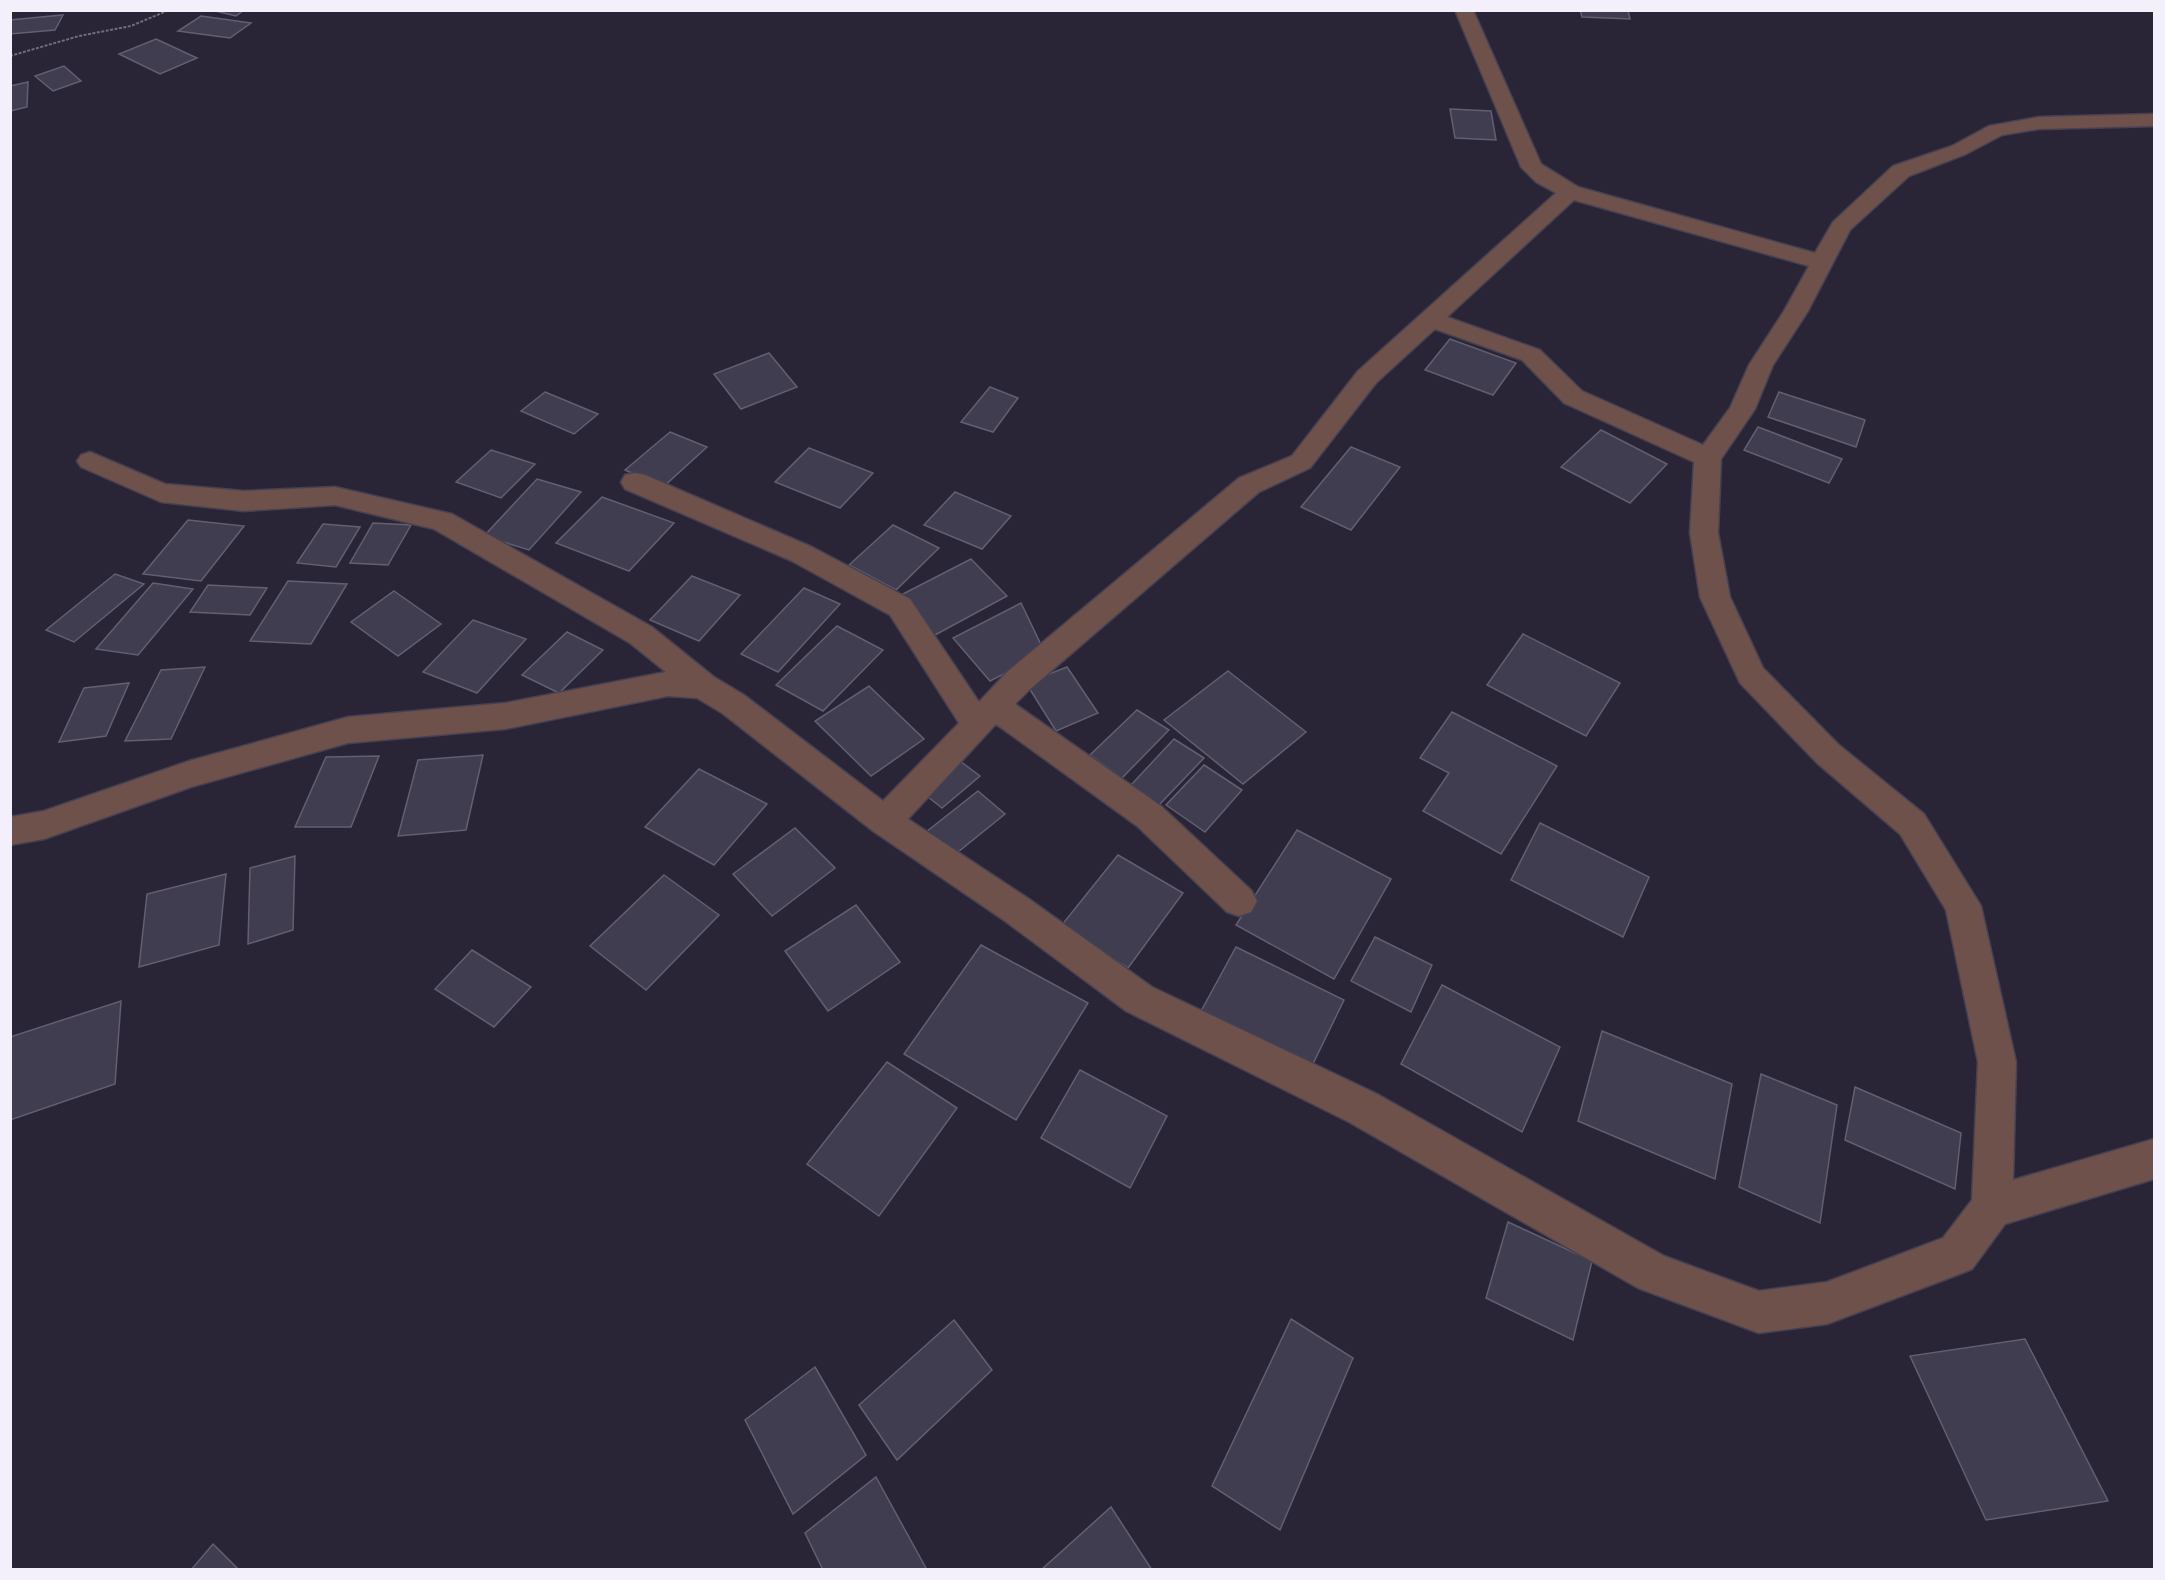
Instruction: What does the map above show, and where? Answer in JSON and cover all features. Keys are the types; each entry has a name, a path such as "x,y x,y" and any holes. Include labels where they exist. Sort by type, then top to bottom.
{"street":[{"path":"1464,10 1532,167 1544,177 1569,192 1821,262"},
{"path":"90,461 160,493 244,501 335,496 442,521 641,635 703,687 734,704 885,821 1017,910 1139,999 1363,1108 1653,1273 1759,1312 1827,1303 1957,1254 1992,1206 1997,1062 1963,906 1912,824 1828,754 1751,675 1714,597 1704,533 1708,458 1742,409 1761,365 1796,311 1841,227 1901,171 1959,150 1996,130 2039,123 2154,120"},
{"path":"885,821 1018,681 1249,484 1301,462 1367,377 1569,192"},
{"path":"1431,318 1531,356 1540,362 1573,397 1708,458"},
{"path":"635,482 802,554 900,607 986,716 1149,816 1239,901"},
{"path":"10,831 44,825 189,774 348,730 505,716 668,684 703,687"},
{"path":"1992,1206 2154,1159"}],"path":[{"path":"10,56 79,36 131,26 169,10"}],"building":[{"path":"211,10 244,10 236,16"},
{"path":"1580,10 1628,10 1630,19 1582,17"},
{"path":"63,15 55,30 10,34 10,20"},
{"path":"201,16 251,23 230,38 178,31"},
{"path":"156,39 197,58 160,74 119,54"},
{"path":"64,66 81,81 53,91 35,76"},
{"path":"28,82 27,107 10,111 10,86"},
{"path":"1450,109 1491,111 1496,140 1455,138"},
{"path":"1450,339 1516,363 1493,395 1425,370"},
{"path":"769,353 797,387 741,409 714,374"},
{"path":"990,387 1018,398 993,432 961,422"},
{"path":"545,392 598,414 574,434 521,411"},
{"path":"1779,392 1865,420 1856,447 1768,417"},
{"path":"1758,427 1842,459 1829,483 1744,450"},
{"path":"1601,430 1667,464 1630,503 1561,467"},
{"path":"670,432 707,447 663,487 625,470"},
{"path":"1351,447 1400,467 1351,530 1301,507"},
{"path":"809,448 873,473 840,508 775,482"},
{"path":"491,450 535,464 501,498 456,482"},
{"path":"537,479 581,492 529,550 484,536"},
{"path":"955,492 1011,516 982,549 924,525"},
{"path":"602,497 674,523 629,571 556,543"},
{"path":"188,520 244,526 201,581 143,574"},
{"path":"373,523 411,525 388,565 350,563"},
{"path":"323,524 360,527 336,567 297,563"},
{"path":"893,525 939,548 896,590 849,565"},
{"path":"971,559 1007,596 935,635 901,595"},
{"path":"115,574 144,584 74,642 46,630"},
{"path":"692,576 740,595 699,641 650,620"},
{"path":"288,581 347,584 311,644 250,641"},
{"path":"153,583 193,589 138,655 96,649"},
{"path":"208,585 267,588 250,615 190,612"},
{"path":"804,588 840,604 778,672 741,654"},
{"path":"394,591 441,624 398,656 351,622"},
{"path":"1021,603 1045,653 990,681 953,638"},
{"path":"473,620 526,639 477,693 423,672"},
{"path":"837,626 883,650 823,711 776,685"},
{"path":"567,632 603,650 559,693 522,675"},
{"path":"1523,634 1620,683 1586,736 1487,685"},
{"path":"205,667 171,739 125,741 161,670"},
{"path":"1067,667 1098,713 1056,731 1026,683"},
{"path":"1228,671 1306,732 1243,784 1164,720"},
{"path":"129,683 106,736 59,742 84,688"},
{"path":"869,686 924,739 871,776 815,721"},
{"path":"1137,710 1169,730 1122,778 1090,755"},
{"path":"1452,712 1557,766 1501,854 1423,811 1449,773 1420,758"},
{"path":"1174,739 1204,758 1159,805 1130,786"},
{"path":"483,755 466,830 398,836 418,760"},
{"path":"379,756 351,827 295,827 326,757"},
{"path":"960,761 980,776 942,808 922,792"},
{"path":"1204,765 1242,790 1205,832 1166,805"},
{"path":"699,769 767,804 714,865 645,827"},
{"path":"978,791 1005,814 953,856 926,832"},
{"path":"1540,823 1649,877 1623,937 1511,880"},
{"path":"795,828 835,868 772,916 733,874"},
{"path":"1297,830 1391,879 1334,979 1236,925"},
{"path":"1118,855 1183,893 1128,968 1061,926"},
{"path":"295,856 293,930 248,944 250,868"},
{"path":"226,874 219,945 139,967 147,894"},
{"path":"664,875 719,915 646,990 590,946"},
{"path":"856,905 900,962 828,1011 785,951"},
{"path":"1375,937 1432,965 1411,1012 1351,981"},
{"path":"981,945 1088,1003 1016,1120 904,1054"},
{"path":"1236,947 1344,1000 1310,1070 1200,1013"},
{"path":"472,950 531,987 494,1027 435,989"},
{"path":"1442,985 1560,1047 1522,1132 1401,1064"},
{"path":"121,1001 115,1084 10,1120 10,1037"},
{"path":"1602,1031 1732,1084 1715,1179 1578,1121"},
{"path":"887,1062 957,1108 879,1216 807,1164"},
{"path":"1080,1070 1167,1116 1130,1188 1041,1138"},
{"path":"1761,1074 1837,1105 1820,1223 1739,1187"},
{"path":"1855,1087 1961,1133 1955,1189 1845,1140"},
{"path":"1508,1222 1592,1261 1573,1340 1486,1298"},
{"path":"1291,1319 1353,1358 1280,1530 1212,1486"},
{"path":"954,1320 992,1370 897,1460 859,1405"},
{"path":"2025,1339 2108,1501 1986,1520 1910,1356"},
{"path":"815,1367 866,1455 793,1514 745,1420"},
{"path":"876,1477 927,1570 823,1570 805,1533"},
{"path":"1111,1507 1152,1570 1041,1570"},
{"path":"213,1544 239,1570 191,1570"}]}
